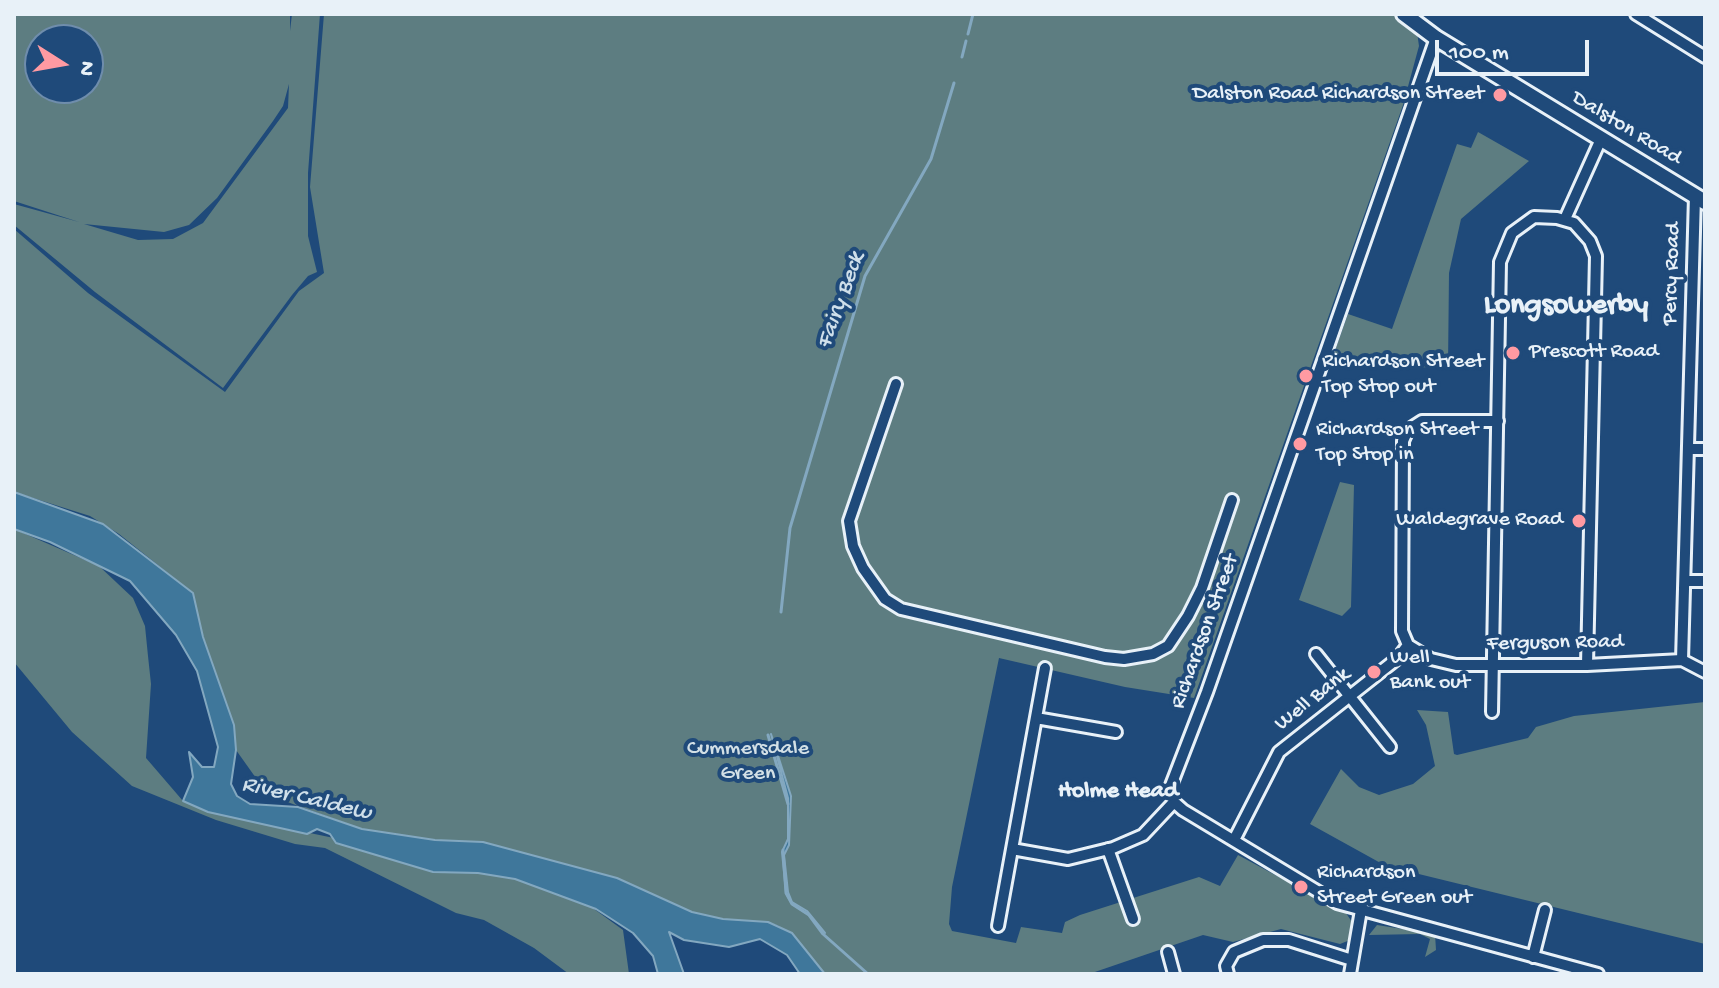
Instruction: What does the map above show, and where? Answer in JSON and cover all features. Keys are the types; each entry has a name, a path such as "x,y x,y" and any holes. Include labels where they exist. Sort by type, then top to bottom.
{"main road":[{"name":"Dalston Road","path":"1404,14 1436,38 1700,199"}],"street":[{"path":"1636,14 1705,57"},
{"name":"Richardson Street","path":"1174,802 1171,784 1207,692 1436,38"},
{"path":"1565,219 1601,139"},
{"name":"Percy Road","path":"1682,660 1700,199"},
{"path":"1492,712 1502,251 1512,233 1534,217 1565,219 1586,235 1596,264 1587,665"},
{"path":"896,384 849,521 853,546 863,568 885,599 901,609 1105,657 1124,659 1153,654 1168,646 1188,616 1202,588 1232,500"},
{"path":"1408,645 1402,631 1401,617 1403,441 1408,430 1422,421 1498,421"},
{"path":"1688,449 1705,449"},
{"path":"1686,581 1705,581"},
{"name":"Ferguson Road","path":"1408,645 1440,661 1493,667 1682,660"},
{"name":"Well Bank","path":"1234,840 1279,752 1351,696 1408,645"},
{"path":"1316,654 1390,747"},
{"path":"1682,660 1705,672"},
{"path":"998,926 1045,668"},
{"path":"1036,718 1116,732"},
{"path":"1012,849 1068,859 1108,849 1143,835 1174,802 1337,903 1570,970 1598,974"},
{"path":"1108,849 1133,919"},
{"path":"1350,974 1361,910"},
{"path":"1533,957 1545,910"},
{"path":"1228,974 1226,966 1234,952 1263,940 1289,940 1352,960"},
{"path":"1168,952 1174,974"}],"green space":[{"path":"14,14 290,14 290,31 292,14 320,14 308,173 308,236 317,272 308,276 292,295 223,388 95,292 14,225 14,204 79,222 14,201","holes":["289,84 288,108 203,223 173,239 138,240 84,224 164,232 189,225 217,198 273,121 283,106"]},
{"name":"Cummersdale Green","path":"324,14 1394,14 1417,32 1419,46 1403,105 1194,698 1125,687 999,658 952,887 949,924 952,931 1016,943 1021,927 1062,933 1065,922 1080,915 1199,877 1220,886 1238,855 1346,913 1352,922 1350,940 1340,944 1281,929 1233,942 1203,935 1089,974 825,974 779,926 768,922 723,919 692,912 617,878 483,842 436,841 362,829 268,795 236,750 234,724 203,637 193,593 119,534 90,516 14,492 14,229 88,293 225,392 299,291 324,273 310,187"},
{"path":"1478,132 1529,161 1461,219 1449,273 1448,367 1378,368 1332,359 1348,314 1392,329 1457,144 1471,148"},
{"path":"1340,482 1354,485 1351,607 1342,616 1299,600"},
{"path":"14,529 99,566 133,598 145,626 151,684 146,758 183,801 208,812 334,838 365,852 433,872 478,873 515,879 590,906 623,930 629,974 569,974 534,948 484,920 456,913 325,848 295,844 216,820 132,786 72,732 14,662"},
{"path":"1705,702 1705,944 1386,866 1310,824 1341,769 1359,787 1379,795 1413,784 1435,766 1426,725 1417,710 1448,712 1454,754 1457,755 1528,738 1536,727 1574,716"},
{"path":"1377,925 1435,934 1436,950 1425,957 1430,939 1420,934 1369,935"}],"water":[{"path":"14,492 103,524 193,593 203,637 234,725 236,750 231,784 237,796 250,804 298,807 362,829 435,840 483,842 617,878 692,912 723,919 768,922 792,933 825,974 800,974 787,955 760,939 729,947 684,940 669,932 684,974 658,974 653,956 633,933 596,909 515,879 478,873 433,872 336,843 330,834 317,829 307,834 208,812 183,801 193,777 189,752 202,767 214,767 218,747 197,671 176,635 130,581 50,542 14,529"},
{"path":"771,734 791,796 789,845 784,855 788,892 792,902 807,911 825,933 809,915 792,904 786,893 782,852 788,839 788,798"}],"waterway":[{"name":"Fairy Beck","path":"968,34 973,14"},
{"name":"Fairy Beck","path":"962,57 966,41"},
{"name":"Fairy Beck","path":"781,612 790,528 865,276 931,159 954,83"},
{"name":"Fairy Beck","path":"768,735 788,804"},
{"name":"Fairy Beck","path":"783,850 786,893 792,904 809,915 823,934 868,974"}],"place":[{"name":"Dalston Road Richardson Street","path":"1500,95"},
{"name":"Prescott Road","path":"1513,353"},
{"name":"Richardson Street Top Stop out","path":"1306,376"},
{"name":"Richardson Street Top Stop in","path":"1300,444"},
{"name":"Waldegrave Road","path":"1579,521"},
{"name":"Well Bank out","path":"1374,672"},
{"name":"Richardson Street Green out","path":"1301,887"}],"district":[{"name":"Longsowerby","path":"1566,307"},
{"name":"Holme Head","path":"1118,792"}],"water label":[{"name":"River Caldew","path":"306,800"}]}
